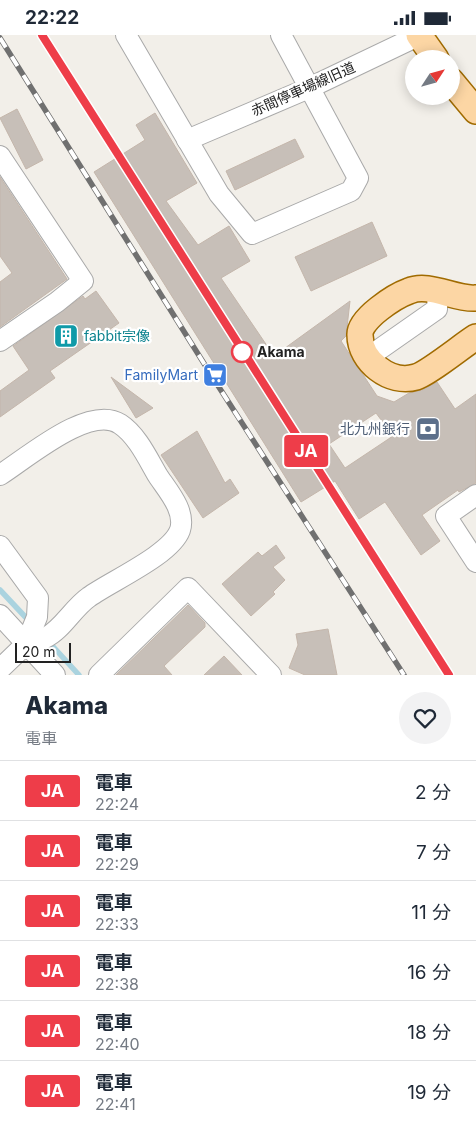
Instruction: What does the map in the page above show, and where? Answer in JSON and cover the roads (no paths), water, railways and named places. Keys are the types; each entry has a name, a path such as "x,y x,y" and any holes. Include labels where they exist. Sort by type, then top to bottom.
{"main road":[{"path":"419,35 430,50"},
{"path":"460,92 476,111"},
{"path":"476,298 410,290 376,311 364,322 360,334 367,358 384,373 397,378 416,377 476,337"}],"street":[{"path":"126,35 219,194 252,234 351,191 358,179 281,35"},
{"name":"赤間停車場線旧道","path":"187,140 309,88 419,35"},
{"path":"0,156 83,281 57,302 0,341"},
{"path":"367,358 437,309 438,292"},
{"path":"0,475 73,427 89,420 105,418 120,424 132,435 179,510 180,529 175,541 119,580 88,597 46,638 26,644"},
{"path":"476,495 446,516 476,562"},
{"path":"0,546 38,598 37,617 26,644 0,669"},
{"path":"99,675 188,588 271,675"},
{"path":"0,615 55,675"}],"waterway":[{"path":"0,590 30,622"},
{"path":"47,640 79,675"}],"railway":[{"path":"42,35 449,675"},
{"path":"0,38 215,381 404,675"}],"train":[{"name":"JA","path":"42,35 449,675"}],"place":[{"name":"fabbit宗像","path":"66,336"},
{"name":"Akama","path":"242,352"},
{"name":"FamilyMart","path":"215,375"},
{"name":"北九州銀行","path":"428,429"}]}
